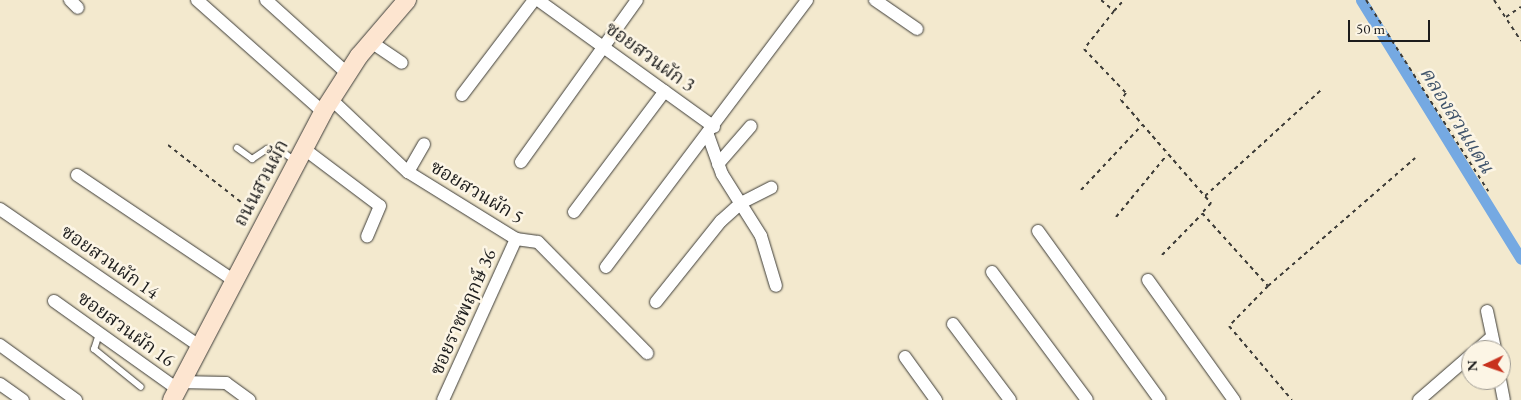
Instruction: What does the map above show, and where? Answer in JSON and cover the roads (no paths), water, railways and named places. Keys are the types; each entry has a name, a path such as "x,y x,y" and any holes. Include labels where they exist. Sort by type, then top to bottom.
{"street":[{"name":"ซอยสวนผัก 5","path":"197,0 408,172 516,239 538,242 647,353"},
{"path":"266,0 348,74"},
{"name":"ถนนสวนผัก","path":"176,390 264,221 328,106 371,42 407,0"},
{"path":"462,95 536,0"},
{"name":"ซอยสวนผัก 3","path":"536,0 665,91 711,131"},
{"path":"521,162 637,0"},
{"path":"606,267 711,131 807,0"},
{"path":"874,0 893,4 916,29"},
{"path":"371,42 402,63"},
{"path":"574,212 665,91"},
{"path":"718,164 751,126"},
{"path":"711,131 718,164 761,236 776,286"},
{"path":"408,172 424,144"},
{"path":"300,155 380,206 367,236"},
{"path":"78,175 233,280"},
{"path":"656,302 741,203 771,188"},
{"name":"ซอยสวนผัก 14","path":"0,209 199,346"},
{"path":"1038,231 1160,400"},
{"name":"ซอยราชพฤกษ์ 36","path":"443,400 516,239"},
{"path":"992,272 1086,400"},
{"path":"1148,280 1232,399"},
{"name":"ซอยสวนผัก 16","path":"54,301 176,390"},
{"path":"1487,311 1493,340"},
{"path":"953,324 1010,400"},
{"path":"1489,340 1492,337"},
{"path":"0,345 76,400"},
{"path":"904,357 936,400"},
{"path":"1419,400 1461,364"},
{"path":"176,390 226,383 249,400"},
{"path":"0,384 23,400"}],"lane":[{"path":"237,148 252,158 267,149 278,149 300,155"},
{"path":"99,334 94,349 141,387"}],"waterway":[{"name":"คลองสวนแดน","path":"1361,0 1521,259"}]}
